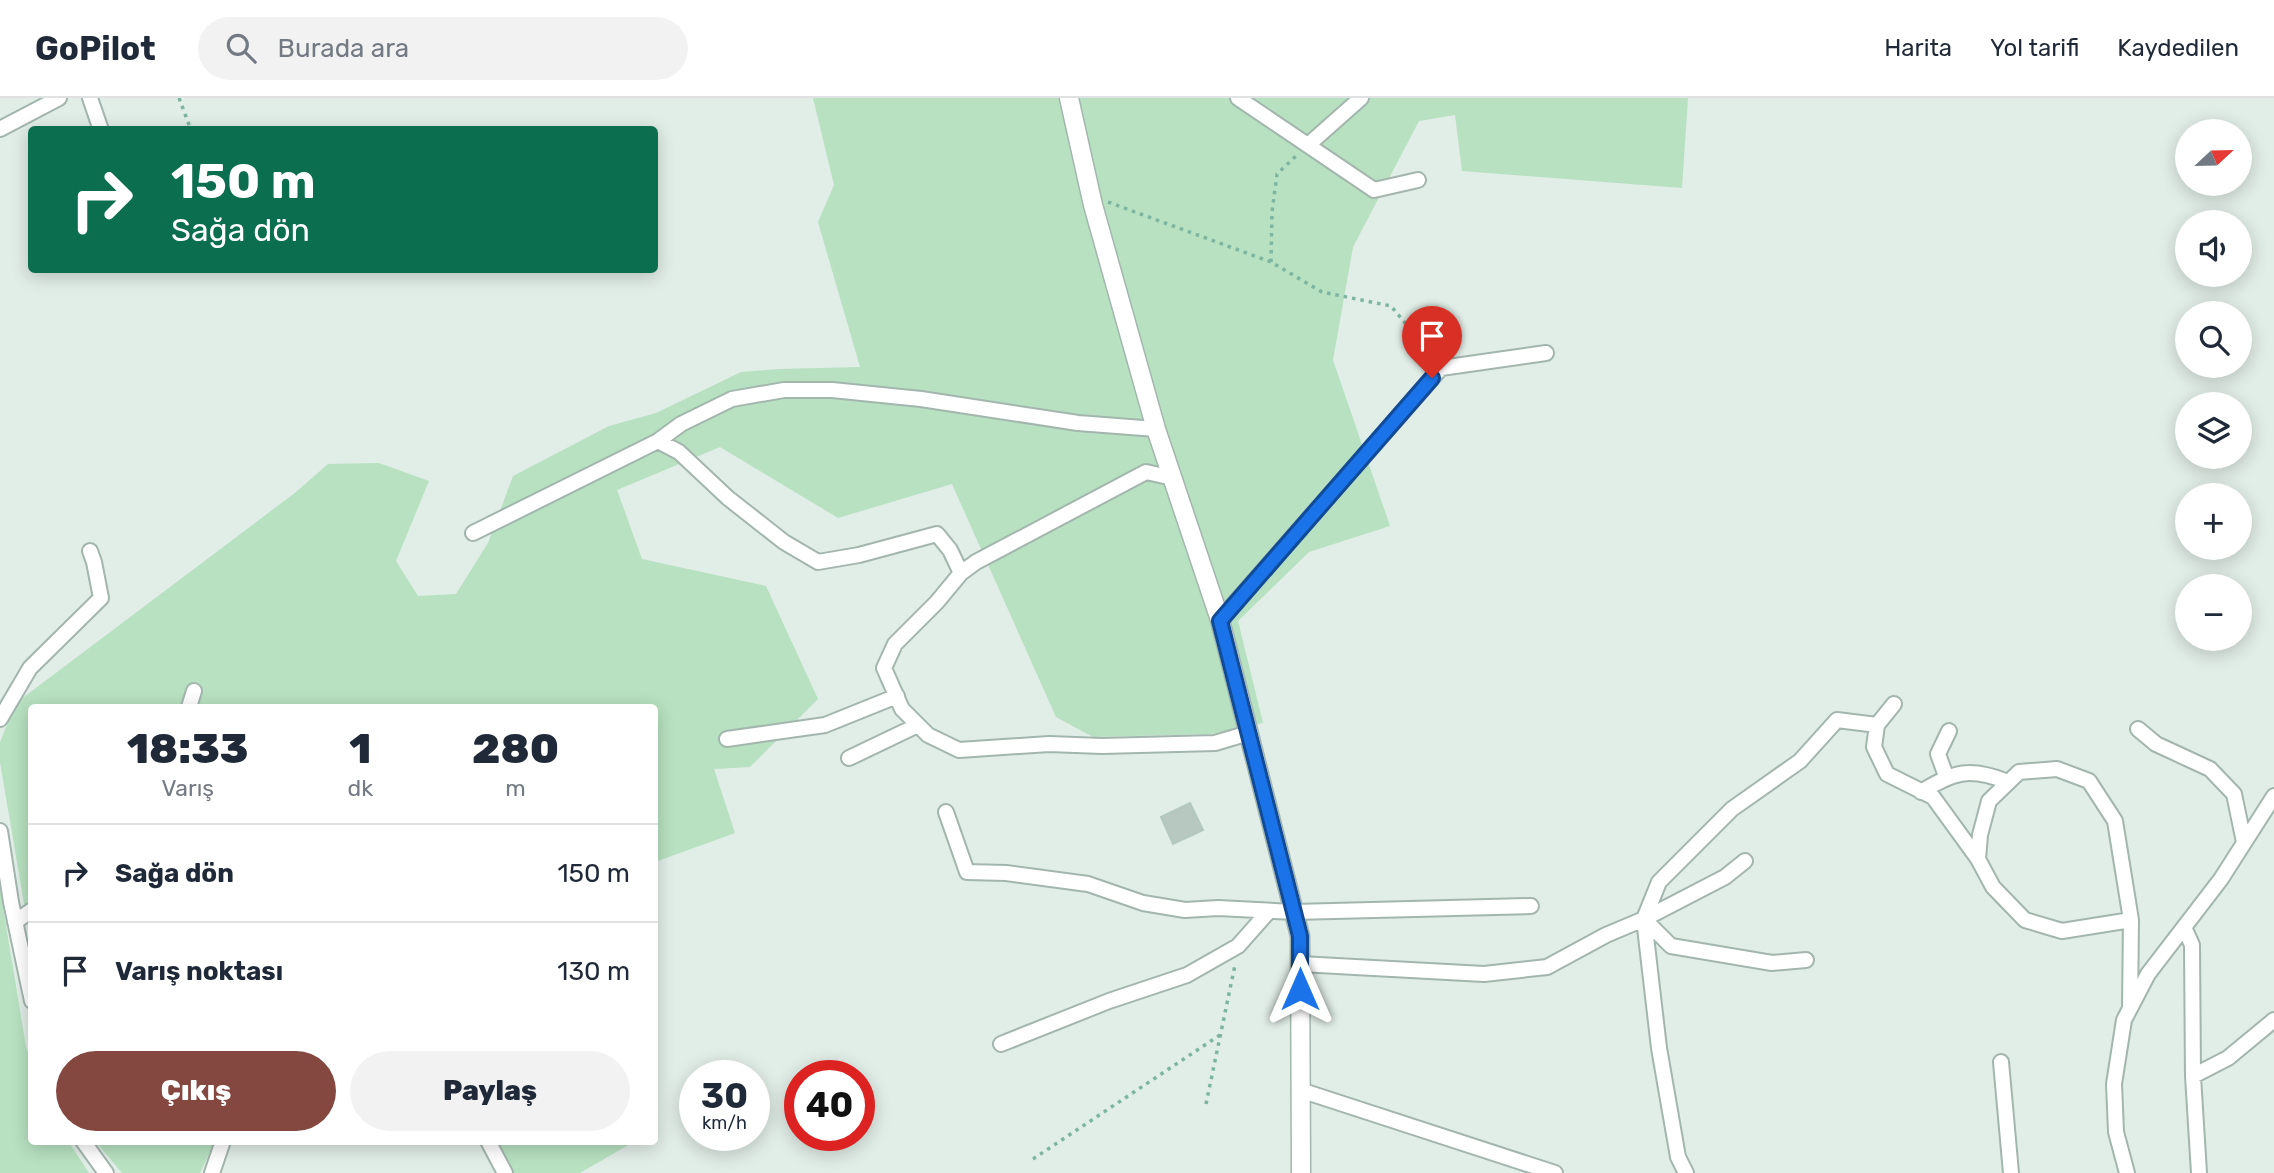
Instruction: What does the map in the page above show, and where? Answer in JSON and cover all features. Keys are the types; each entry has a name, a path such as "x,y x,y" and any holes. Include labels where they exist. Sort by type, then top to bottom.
{"street":[{"path":"0,129 60,98"},
{"path":"90,98 100,126"},
{"path":"1069,98 1090,194 1156,429 1220,621 1300,936 1301,1173"},
{"path":"1238,98 1374,190 1418,180"},
{"path":"1308,145 1361,98"},
{"path":"1220,621 1441,368 1546,354"},
{"path":"473,533 658,441 681,424 732,399 784,390 845,391 921,399 1078,423 1156,429"},
{"path":"658,441 679,452 728,498 784,542 818,562 859,555 937,534 950,550 961,573"},
{"path":"1173,478 1146,472 976,562 961,573 937,602 895,644 884,668 902,709 928,735 959,750 1049,744 1102,746 1214,743 1249,733"},
{"path":"0,719 30,668 101,598 90,551"},
{"path":"190,704 194,691"},
{"path":"727,739 825,725 897,696"},
{"path":"1895,704 1877,725 1874,747 1887,774 1933,797 1978,859 1993,887 2025,920 2063,931 2131,920"},
{"path":"1686,1173 1678,1157 1659,1048 1644,919 1659,881 1732,809 1800,761 1837,720 1877,725"},
{"path":"849,758 918,725"},
{"path":"2138,729 2156,744 2210,769 2234,794 2244,842"},
{"path":"1946,776 1938,754 1950,731"},
{"path":"1978,859 1980,835 1989,800 2019,772 2057,769 2089,781 2115,821 2131,920 2130,1009"},
{"path":"1921,792 1946,776 1983,772 2008,782"},
{"path":"2127,1173 2116,1132 2114,1084 2124,1020 2148,974 2221,879 2274,796"},
{"path":"946,812 967,872 1006,873 1088,884 1143,903 1185,909 1294,912 1531,906"},
{"path":"0,831 28,982"},
{"path":"1300,964 1484,974 1547,967 1605,935 1644,919 1725,877 1745,861"},
{"path":"1001,1044 1109,1001 1187,975 1238,946 1269,911"},
{"path":"15,922 28,913"},
{"path":"1644,919 1671,946 1772,963 1806,960"},
{"path":"2184,927 2192,945 2193,1076 2199,1173"},
{"path":"2193,1076 2228,1058 2274,1020"},
{"path":"2001,1062 2011,1173"},
{"path":"1300,1090 1555,1173"},
{"path":"86,1145 106,1173"},
{"path":"212,1173 222,1145"},
{"path":"490,1145 505,1173"}],"path":[{"path":"179,98 190,126"},
{"path":"1271,262 1272,212 1277,174 1308,145"},
{"path":"1090,194 1271,262 1322,292 1391,306 1411,330 1432,378"},
{"path":"1206,1104 1238,946"},
{"path":"1033,1159 1220,1035"}],"green space":[{"path":"813,98 1688,98 1682,188 1462,171 1455,115 1419,121 1353,247 1333,360 1390,526 1309,552 1238,621 1263,723 1211,734 1093,737 1056,717 952,484 838,518 720,447 617,490 642,559 766,586 818,699 750,767 714,769 735,833 658,861 658,704 28,704 28,927 0,762 0,742 16,703 296,492 328,464 379,463 429,481 396,561 418,596 456,594 488,543 513,476 609,426 656,413 741,372 860,367 818,222 834,185"},
{"path":"0,889 28,1053 28,1145 71,1145 89,1173 0,1173"},
{"path":"98,1145 213,1145 200,1173 122,1173"},
{"path":"496,1145 628,1145 580,1173 510,1173"}],"building":[{"path":"1190,803 1203,830 1173,844 1161,817"}],"route":[{"path":"1300,989 1300,936 1220,621 1432,378"}]}
